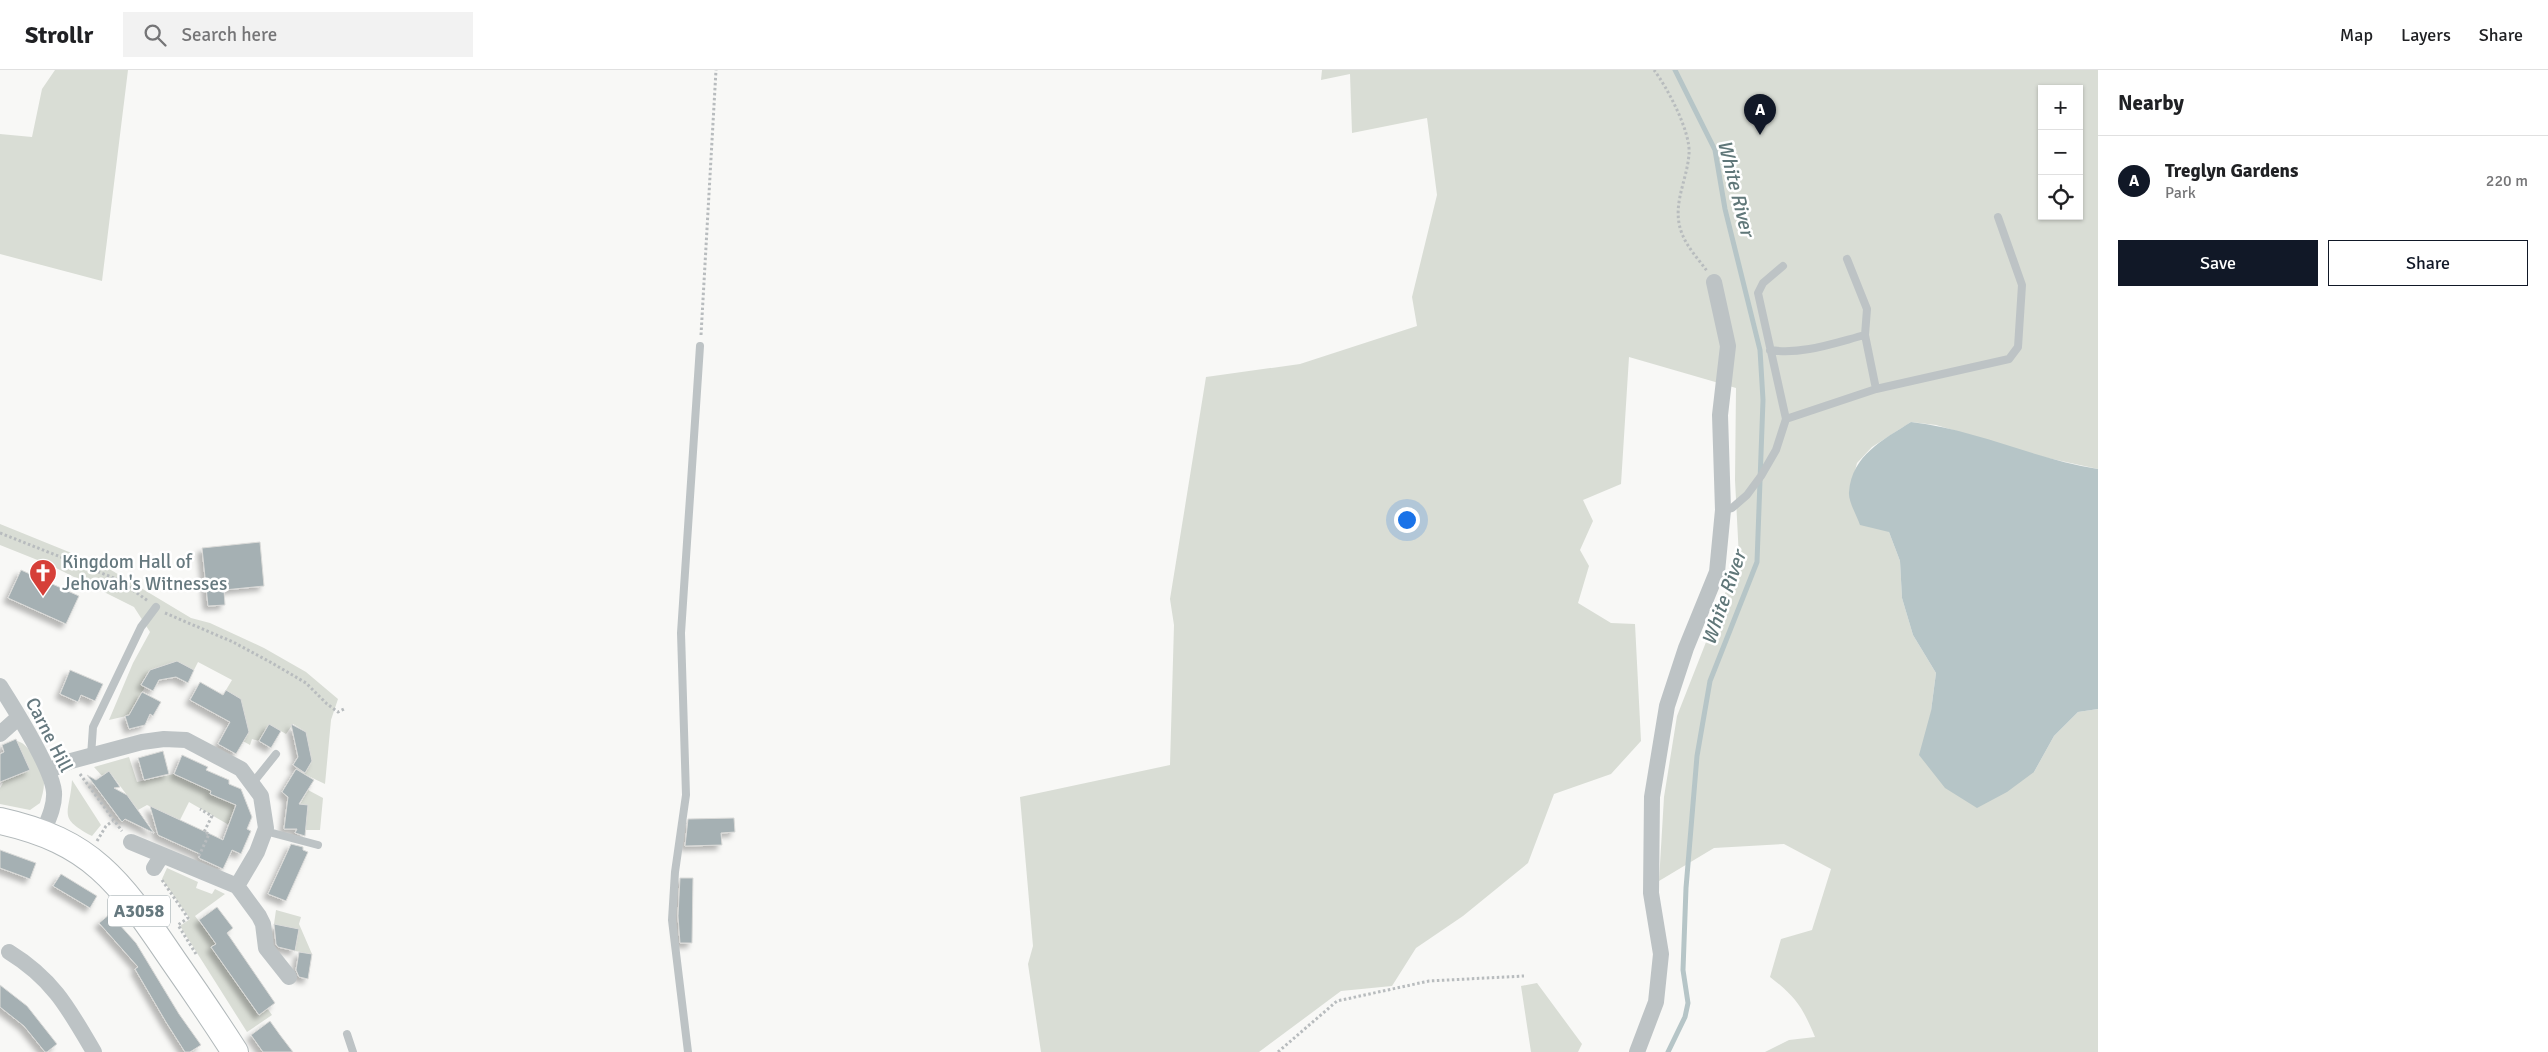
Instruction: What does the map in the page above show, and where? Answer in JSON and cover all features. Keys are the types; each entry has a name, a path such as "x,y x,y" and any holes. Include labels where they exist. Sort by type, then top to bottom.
{"main road":[{"name":"A3058","path":"0,821 43,832 102,867 132,899 235,1052"}],"street":[{"path":"1637,1052 1656,1002 1660,954 1651,893 1652,797 1667,706 1686,648 1717,572 1723,510 1720,415 1728,346 1714,282"},
{"name":"Carne Hill","path":"0,686 48,771 54,793 50,816 43,832"},
{"path":"0,734 19,717"},
{"path":"48,771 71,761 142,742 164,739 186,740 241,769 261,796 265,831 257,852 237,886"},
{"path":"131,842 158,861 237,886 263,924 266,948 289,977"},
{"path":"9,952 31,966 58,993 94,1052"}],"lane":[{"path":"1786,419 1876,389 2009,359 2018,347 2022,285 1998,217"},
{"path":"1847,259 1868,309 1865,335 1876,389"},
{"path":"1723,510 1732,508 1761,476 1776,450 1786,419 1758,293 1763,283 1783,266"},
{"path":"1770,350 1782,352 1802,351 1865,335"},
{"path":"688,1052 672,920 675,872 686,795 681,633 700,346"},
{"path":"91,756 92,727 141,627 156,607"},
{"path":"252,784 276,754"},
{"path":"265,831 318,845"},
{"path":"347,1034 353,1052"}],"path":[{"path":"700,346 716,70"},
{"path":"1654,70 1663,82 1683,126 1689,153 1677,207 1682,236 1714,282"},
{"path":"0,533 119,580 156,607 272,663 306,683 338,712 346,708"},
{"path":"71,761 113,821 131,842"},
{"path":"198,859 209,834 204,832 212,816 200,809"},
{"path":"97,841 106,826 113,821"},
{"path":"158,861 188,918 178,925 199,959"},
{"path":"1278,1052 1337,1001 1429,981 1524,976"}],"shaded area":[{"path":"55,70 128,70 102,281 0,254 0,134 32,137 42,89"},
{"path":"1322,70 2098,70 2098,469 2043,457 1936,425 1911,422 1872,447 1857,463 1849,493 1889,532 1900,561 1902,598 1913,635 1936,673 1931,711 2034,772 2054,736 2078,712 2098,709 2098,1052 1765,1052 1789,1040 1815,1037 1807,1018 1798,1004 1770,977 1781,939 1812,930 1831,869 1784,844 1714,848 1659,881 1664,797 1677,716 1739,558 1735,480 1736,388 1629,357 1621,484 1583,500 1593,521 1580,550 1589,566 1578,603 1611,623 1635,624 1641,741 1611,774 1554,794 1528,863 1463,916 1416,948 1392,986 1341,991 1259,1052 1041,1052 1028,964 1033,946 1020,797 1170,765 1174,625 1170,599 1206,377 1300,364 1417,326 1412,297 1437,195 1427,118 1352,133 1350,74 1321,80"},
{"path":"1911,422 1958,431 2051,458 2098,469 2098,709 2078,712 2054,736 2034,772 2007,792 1977,808 1945,788 1919,755 1931,711 1936,673 1913,635 1902,598 1900,561 1889,532 1860,525 1849,496 1851,479 1863,458 1880,442"},
{"path":"0,524 106,567 191,618 210,623 264,648 306,672 338,699 331,720 325,784 304,774 312,761 306,732 293,724 286,734 269,724 259,741 252,739 250,745 241,740 241,699 226,690 232,680 198,662 194,670 177,661 150,670 141,684 145,687 135,706 135,714 109,720 133,663 150,632 134,607 50,565 0,545"},
{"path":"17,741 22,743 31,752 44,783 40,803 30,810 0,804 0,788 3,783 0,781 9,764 14,776 29,770"},
{"path":"129,757 137,782 174,774 212,788 210,794 233,801 238,818 229,825 189,802 180,820 147,805 138,810 109,771 102,776 94,767"},
{"path":"72,780 101,825 92,836 81,830 69,819 68,808"},
{"path":"308,790 323,798 320,830 305,830 308,805 300,804"},
{"path":"167,868 198,882 196,888 212,894 215,889 225,894 195,916 216,944 211,947 258,1015 267,1008 272,1015 247,1032 180,926 190,919 162,879"},
{"path":"276,910 301,917 299,924 312,954 295,951 299,929 274,924"},
{"path":"1537,983 1582,1044 1578,1052 1531,1052 1521,986"}],"building":[{"path":"260,542 264,586 224,590 225,605 208,606 202,548"},
{"name":"Kingdom Hall of Jehovah's Witnesses","path":"21,570 79,596 66,624 8,598"},
{"path":"177,661 194,670 188,683 176,677 159,680 153,691 141,685 150,670"},
{"path":"70,670 103,684 95,701 81,695 78,702 60,694"},
{"path":"200,682 223,695 226,690 241,699 249,732 236,754 218,744 230,722 190,700"},
{"path":"142,692 161,702 153,716 150,714 145,725 129,729 125,716 129,715"},
{"path":"269,724 281,731 271,748 259,741"},
{"path":"291,724 306,732 312,761 305,773 293,765 298,757"},
{"path":"16,739 30,770 0,782 0,754 4,752 2,745"},
{"path":"163,751 169,774 144,780 138,758"},
{"path":"182,755 208,767 206,770 229,780 229,784 241,789 252,817 247,829 251,831 241,854 232,850 223,869 199,858 200,854 158,835 150,806 223,840 236,805 210,794 211,791 174,774"},
{"path":"296,769 314,780 299,804 308,805 305,836 295,833 297,829 284,829 288,797 282,792"},
{"path":"109,771 120,787 114,788 127,795 154,833 125,819 122,822 87,775 96,780"},
{"path":"734,818 735,832 721,833 722,845 685,846 688,819"},
{"path":"291,844 303,847 303,850 308,852 286,901 268,894"},
{"path":"0,850 36,863 30,879 0,868"},
{"path":"61,874 97,896 90,908 53,886"},
{"path":"680,878 693,878 692,943 680,943 678,916"},
{"path":"217,907 233,928 227,933 275,1003 259,1015 211,947 216,944 199,920"},
{"path":"110,914 136,943 179,1014 201,1045 190,1052 185,1052 166,1022 135,969 138,967 99,923"},
{"path":"274,924 299,929 295,951 278,947"},
{"path":"299,952 312,954 308,979 299,977 296,970"},
{"path":"0,985 27,1006 57,1044 45,1052 24,1026 0,1007"},
{"path":"270,1021 293,1052 263,1052 251,1035"}],"waterway":[{"name":"White River","path":"1668,1052 1685,1017 1688,1003 1683,970 1686,888 1697,756 1710,681 1757,562 1763,400 1760,350 1725,209 1715,150 1675,70"}],"place":[{"name":"Treglyn Gardens","path":"1760,135"},
{"name":"Kingdom Hall of Jehovah's Witnesses","path":"43,597"}]}
